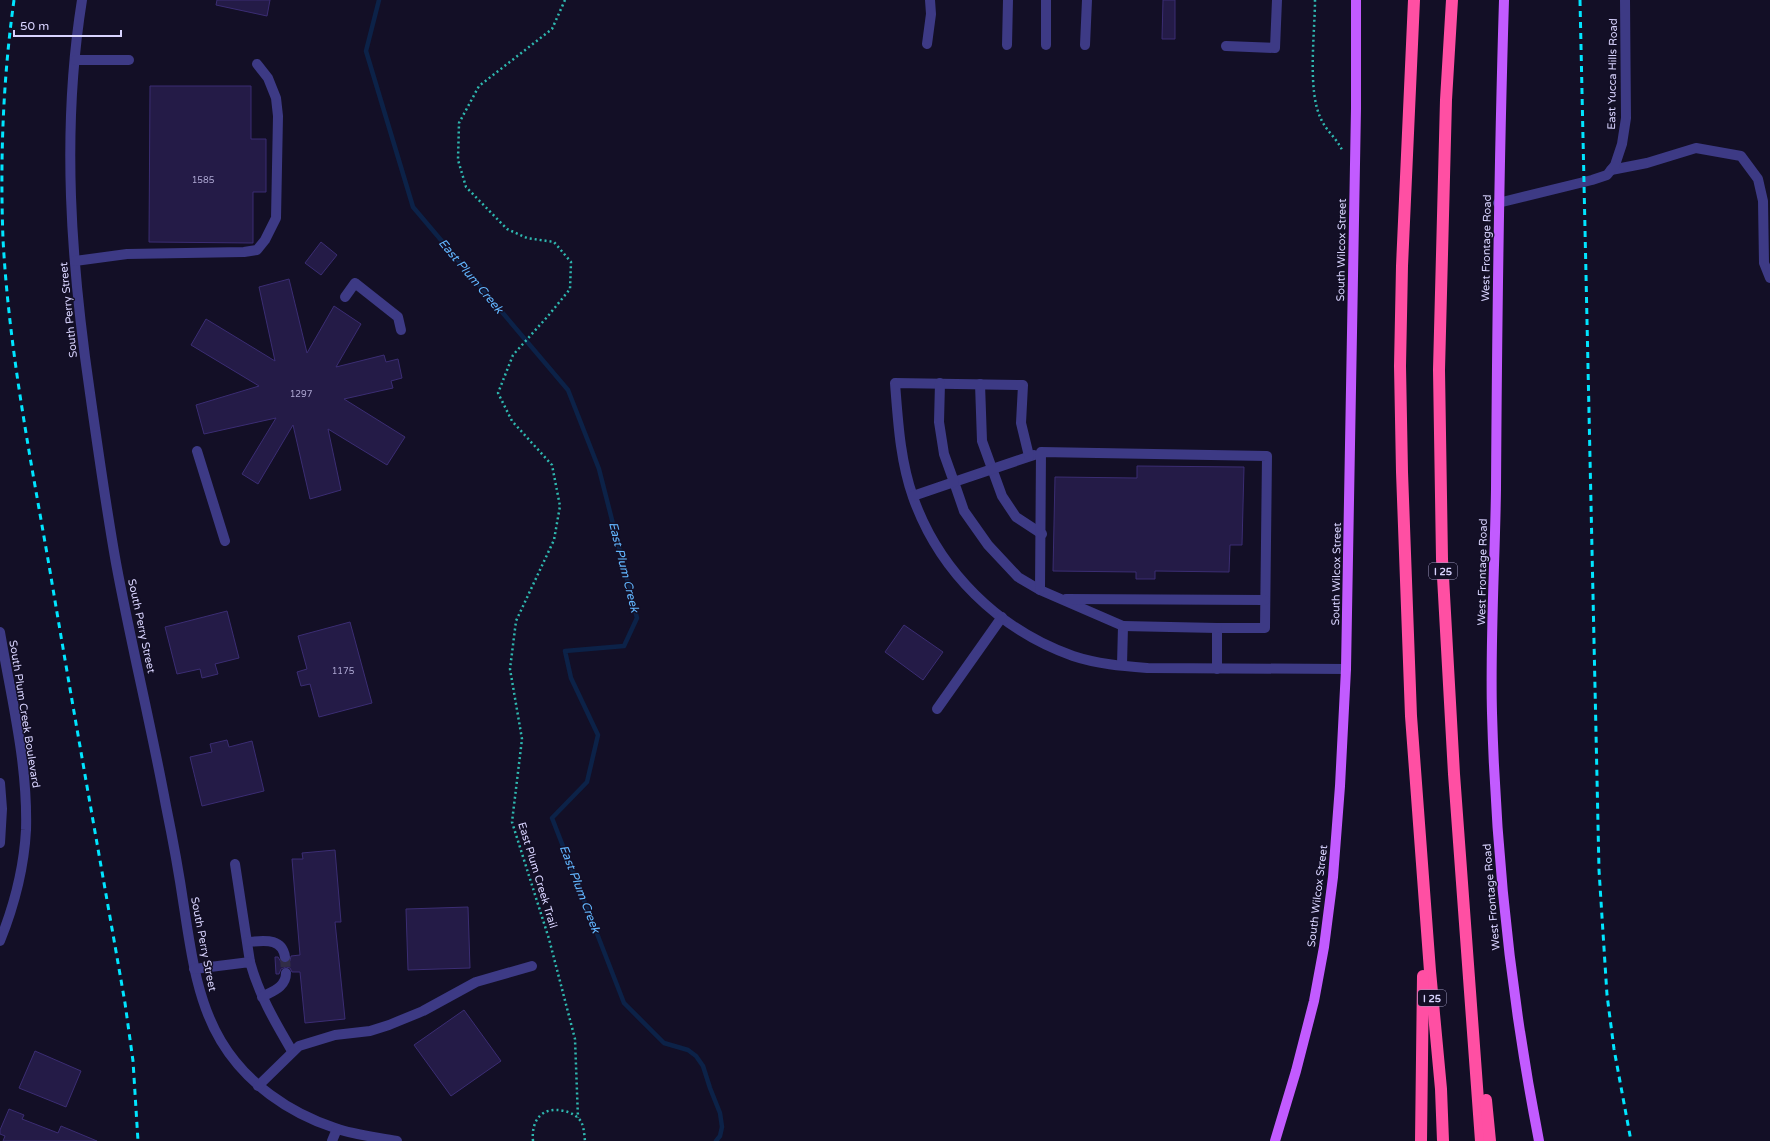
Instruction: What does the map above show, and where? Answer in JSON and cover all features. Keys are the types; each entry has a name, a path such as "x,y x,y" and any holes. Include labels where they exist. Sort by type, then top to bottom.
{"highway":[{"name":"I 25","path":"1414,0 1407,140 1400,366 1406,614 1411,716 1430,971 1441,1089 1443,1141"},
{"name":"I 25","path":"1452,0 1446,100 1439,370 1442,559 1454,774 1481,1141"},
{"path":"1454,774 1490,1141"},
{"path":"1421,1141 1423,983 1422,854"}],"main road":[{"name":"South Wilcox Street","path":"1275,1141 1311,1015 1325,940 1333,877 1340,786 1346,669 1356,116 1356,0"},
{"name":"West Frontage Road","path":"1504,0 1498,203 1492,662 1496,804 1501,884 1511,970 1525,1065 1539,1141"}],"street":[{"name":"South Perry Street","path":"82,0 70,118 70,156 74,261 85,360 108,518 167,809 194,969 200,992 209,1018 221,1041 235,1061 258,1086 308,1118 336,1129 397,1141"},
{"path":"927,44 931,14 930,0"},
{"path":"1007,45 1008,0"},
{"path":"1046,0 1046,45"},
{"path":"1085,45 1087,0"},
{"path":"1226,46 1275,48 1277,0"},
{"name":"East Yucca Hills Road","path":"1611,170 1615,165 1622,144 1626,118 1625,0"},
{"path":"75,60 129,60"},
{"path":"74,261 127,254 244,252 257,250 265,240 276,218 278,116 276,98 268,78 257,64"},
{"path":"1498,203 1592,180 1607,175 1611,170 1647,164 1696,148 1741,156 1758,179 1763,201 1764,263 1770,278"},
{"path":"345,297 355,283 398,317 401,330"},
{"path":"1029,456 1021,423 1023,385 895,383 900,444 913,496 932,540 941,556 977,597 1002,617 1052,647 1074,656 1122,665 1148,668 1346,669"},
{"path":"913,496 954,482 992,469 1041,452 1267,456 1265,628 1123,626 1040,590 1018,577 988,545 964,511 954,482 944,454 939,422 940,383"},
{"path":"980,384 982,440 1002,496 1016,517 1042,534"},
{"path":"197,451 225,541"},
{"path":"1040,590 1042,534 1041,452"},
{"path":"1062,599 1265,600"},
{"path":"938,709 1002,617"},
{"path":"1122,665 1123,626"},
{"path":"1217,628 1217,669"},
{"name":"South Plum Creek Boulevard","path":"0,632 23,767 26,808 24,853 17,892 0,941"},
{"path":"0,782 2,809 0,843"},
{"path":"235,864 250,962 256,983 262,997 292,1051"},
{"path":"248,942 276,942 281,946 285,957"},
{"path":"194,969 250,962"},
{"path":"258,1086 292,1051 299,1046 338,1034 370,1031 389,1025 423,1011 476,982 532,966"},
{"path":"262,997 283,984 286,981 286,973"},
{"path":"332,1141 336,1129"}],"path":[{"name":"East Plum Creek Trail","path":"565,0 552,29 479,86 459,122 458,160 466,187 507,229 527,238 554,242 571,262 570,289 513,355 498,393 512,421 552,464 560,506 554,540 516,621 510,669 522,739 512,822 549,939 575,1039 578,1118 582,1124 586,1141"},
{"path":"1316,0 1314,79 1316,108 1321,120 1337,140 1344,155"},
{"path":"533,1141 532,1132 535,1122 541,1115 549,1110 570,1113 578,1118"}],"building":[{"path":"217,0 270,0 267,16 216,5"},
{"path":"1163,0 1175,0 1175,39 1162,39"},
{"path":"150,86 251,86 251,139 266,139 266,192 253,192 253,243 149,242"},
{"path":"321,242 337,255 321,275 305,263"},
{"path":"289,279 307,353 334,306 361,324 336,367 384,355 386,362 398,359 402,378 391,381 393,388 344,399 405,437 387,465 328,429 341,490 310,499 293,425 258,484 242,474 276,418 204,434 196,405 259,386 191,345 206,319 275,361 259,287"},
{"path":"1137,466 1244,467 1242,545 1230,545 1229,572 1155,571 1155,579 1136,579 1136,572 1053,571 1055,477 1137,478"},
{"path":"227,611 239,658 215,664 218,674 202,678 200,669 177,674 165,627"},
{"path":"350,622 372,703 319,717 310,684 301,686 297,672 307,669 298,636"},
{"path":"904,625 943,652 923,680 885,652"},
{"path":"227,740 229,747 252,741 264,791 202,806 190,757 212,752 210,744"},
{"path":"335,850 341,922 335,922 345,1019 305,1023 300,972 292,972 290,968 286,967 281,969 279,974 276,974 275,957 278,957 281,962 286,963 290,961 291,956 300,955 292,859 303,859 302,853"},
{"path":"468,907 470,968 408,970 406,909"},
{"path":"464,1010 501,1061 451,1096 414,1045"},
{"path":"35,1051 81,1071 66,1107 19,1088"},
{"path":"9,1109 24,1115 22,1119 58,1133 61,1126 97,1141 3,1141 5,1136 0,1134 0,1130"}],"waterway":[{"name":"East Plum Creek","path":"379,0 366,51 413,207 568,390 599,469 637,618 624,646 565,651 571,678 598,735 587,782 552,818 624,1003 664,1043 688,1050 696,1056 703,1066 720,1113 722,1127 720,1136 716,1141"}],"tunnel":[{"path":"285,957 286,973"}],"railway":[{"path":"14,0 7,59 2,149 3,239 10,323 28,447 125,1003 133,1061 138,1141"},
{"path":"1580,0 1599,870 1607,995 1614,1049 1631,1141"}]}
